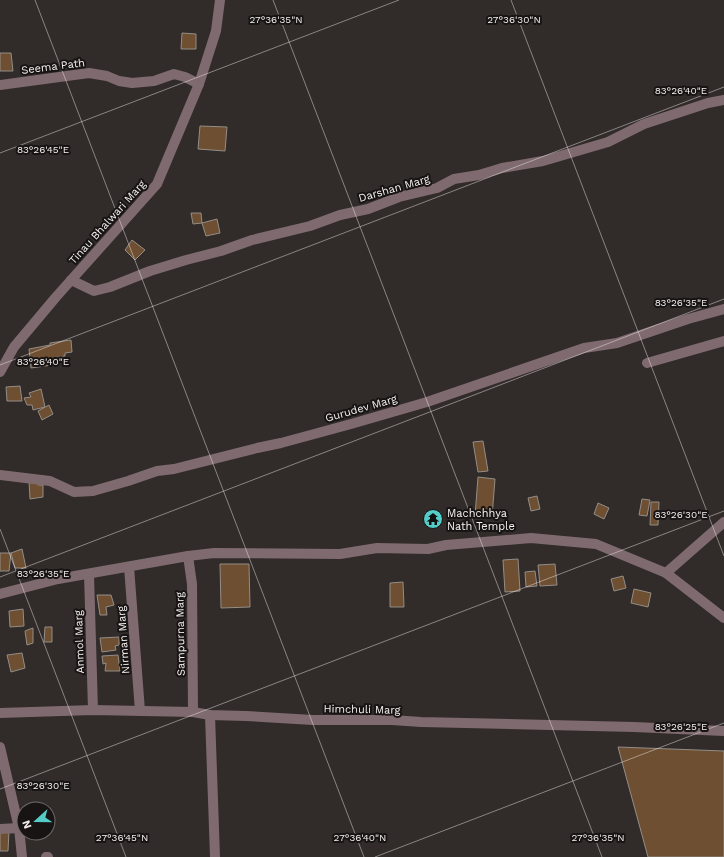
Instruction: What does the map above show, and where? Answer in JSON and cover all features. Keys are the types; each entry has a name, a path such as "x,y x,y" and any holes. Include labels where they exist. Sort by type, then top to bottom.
{"street":[{"name":"Tinau Bhalwari Marg","path":"0,372 14,347 71,280 157,184 199,84 216,31 220,0"},
{"name":"Seema Path","path":"0,84 89,73 132,83 154,81 174,74 185,77 199,84"},
{"name":"Darshan Marg","path":"71,280 94,291 110,287 150,271 221,251 252,240 310,226 340,215 368,209 399,197 437,188 454,179 479,175 502,168 544,162 608,142 644,124 724,100"},
{"name":"Gurudev Marg","path":"0,475 50,481 74,492 93,492 157,471 174,469 281,443 427,402 584,348 617,343 688,319 724,309"},
{"path":"646,363 724,341"},
{"path":"666,573 724,522"},
{"path":"0,594 58,579 188,556 220,552 340,554 377,548 428,549 446,545 531,538 596,544 666,573 724,618"},
{"name":"Sampurna Marg","path":"188,556 192,584 193,712"},
{"name":"Nirman Marg","path":"130,567 140,711"},
{"name":"Anmol Marg","path":"89,574 93,710"},
{"name":"Himchuli Marg","path":"0,713 93,710 193,712 210,715 313,720 392,720 724,731"},
{"path":"210,715 215,857"},
{"path":"0,747 3,776 16,821"},
{"path":"0,829 16,828"},
{"path":"20,841 22,857"}],"building":[{"path":"182,33 196,34 196,49 181,49"},
{"path":"0,53 11,53 13,71 0,71"},
{"path":"200,126 227,127 225,151 198,149"},
{"path":"191,213 201,213 202,223 193,224"},
{"path":"217,219 220,233 206,236 202,223"},
{"path":"132,240 145,250 135,260 125,250"},
{"path":"71,340 72,352 65,353 65,356 58,357 59,364 31,368 29,349 50,345 50,343"},
{"path":"20,386 22,401 7,401 6,387"},
{"path":"41,389 45,407 33,410 32,405 27,405 24,398 31,397 29,393"},
{"path":"49,405 53,414 42,420 38,411"},
{"path":"483,441 488,471 478,472 473,442"},
{"path":"478,477 495,479 492,517 475,516"},
{"path":"39,480 38,485 43,485 43,497 30,499 29,481"},
{"path":"537,496 540,509 531,511 528,498"},
{"path":"642,499 650,500 647,516 639,515"},
{"path":"651,502 659,502 658,525 650,525"},
{"path":"598,503 609,508 604,519 594,514"},
{"path":"22,549 26,568 15,568 11,553"},
{"path":"0,553 11,553 9,571 0,571"},
{"path":"518,559 520,591 505,592 503,560"},
{"path":"220,564 249,564 250,607 221,608"},
{"path":"555,564 557,585 540,586 538,565"},
{"path":"535,571 537,586 526,587 525,572"},
{"path":"623,576 626,588 614,591 611,579"},
{"path":"403,582 404,607 390,607 390,583"},
{"path":"634,589 651,593 648,607 631,603"},
{"path":"97,595 111,595 114,605 106,607 107,615 100,615"},
{"path":"23,609 24,626 10,627 9,611"},
{"path":"45,627 52,627 52,642 44,642"},
{"path":"33,628 33,643 27,645 25,631"},
{"path":"119,637 119,645 115,646 116,650 102,652 100,638"},
{"path":"22,653 25,668 11,672 7,655"},
{"path":"118,655 120,671 105,671 106,663 103,664 102,656"},
{"path":"618,747 724,751 724,857 648,857"},
{"path":"9,831 8,851 0,851 0,832"}],"place":[{"name":"Machchhya Nath Temple","path":"433,519"}]}
